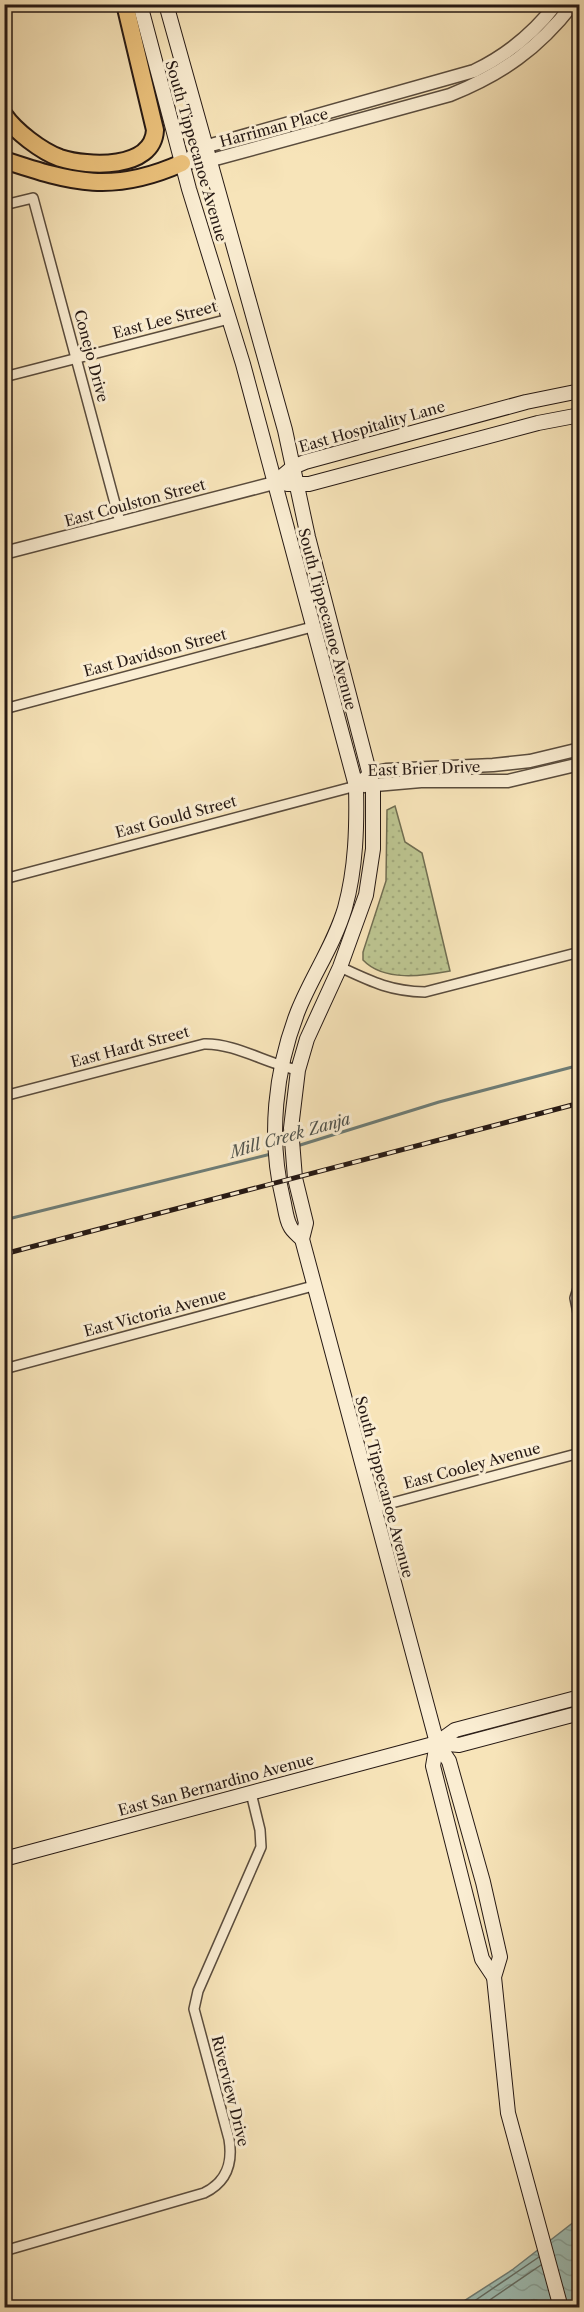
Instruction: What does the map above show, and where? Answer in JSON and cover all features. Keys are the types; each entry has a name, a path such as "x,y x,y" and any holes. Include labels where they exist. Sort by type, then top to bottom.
{"highway":[{"path":"4,115 26,135 60,158 117,162 139,157 150,148 155,140 155,130 125,4"},
{"path":"4,160 63,179 86,183 114,183 139,179 159,174 182,163"}],"main road":[{"name":"South Tippecanoe Avenue","path":"140,4 182,163 229,319 356,786 356,831 350,886 339,925 299,1010 282,1067 275,1138 277,1166 290,1226 302,1239"},
{"name":"South Tippecanoe Avenue","path":"166,4 258,334 373,787 370,874 355,932 318,1010 298,1070 291,1128 293,1161 306,1223 302,1239 437,1743 433,1766 482,1959 494,1977 508,2112 561,2307"},
{"path":"229,319 240,320 258,334"},
{"name":"East Hospitality Lane","path":"274,483 293,467 526,402 579,391"},
{"path":"274,483 309,484 538,423 579,415"},
{"path":"324,961 340,967"},
{"path":"437,1743 455,1730 579,1697"},
{"path":"437,1743 459,1745 579,1713"},
{"name":"East San Bernardino Avenue","path":"4,1859 437,1743"}],"street":[{"name":"Harriman Place","path":"182,163 204,147 474,71 505,54 524,39 556,4"},
{"name":"Harriman Place","path":"182,163 208,161 450,95 469,87 527,54 573,4"},
{"name":"Conejo Drive","path":"4,205 33,198 120,522"},
{"name":"East Lee Street","path":"4,377 229,319"},
{"name":"East Coulston Street","path":"4,553 274,483"},
{"name":"East Davidson Street","path":"4,709 312,627"},
{"name":"East Brier Drive","path":"356,786 370,773 511,763 579,749"},
{"name":"East Brier Drive","path":"356,786 373,787 421,781 508,782 579,764"},
{"name":"East Gould Street","path":"4,879 356,786"},
{"path":"340,967 377,985 400,991 425,992 579,952"},
{"name":"East Hardt Street","path":"4,1096 204,1044 224,1046 282,1067 298,1070"},
{"path":"579,1282 575,1298 579,1323"},
{"name":"East Victoria Avenue","path":"4,1369 313,1286"},
{"name":"East Cooley Avenue","path":"373,1508 579,1453"},
{"name":"Riverview Drive","path":"4,2251 204,2193 219,2184 228,2170 231,2155 229,2139 194,2009 198,1991 261,1847 260,1830 251,1793"}],"green space":[{"path":"395,806 405,842 422,853 450,971 404,976 382,972 363,960 363,952 386,881 387,810"}],"water":[{"path":"579,2218 579,2307 453,2308 512,2270"}],"waterway":[{"name":"Mill Creek Zanja","path":"297,1146 439,1102 580,1065"},
{"name":"Mill Creek Zanja","path":"4,1220 271,1154"}],"railway":[{"path":"4,1254 580,1103"}]}
